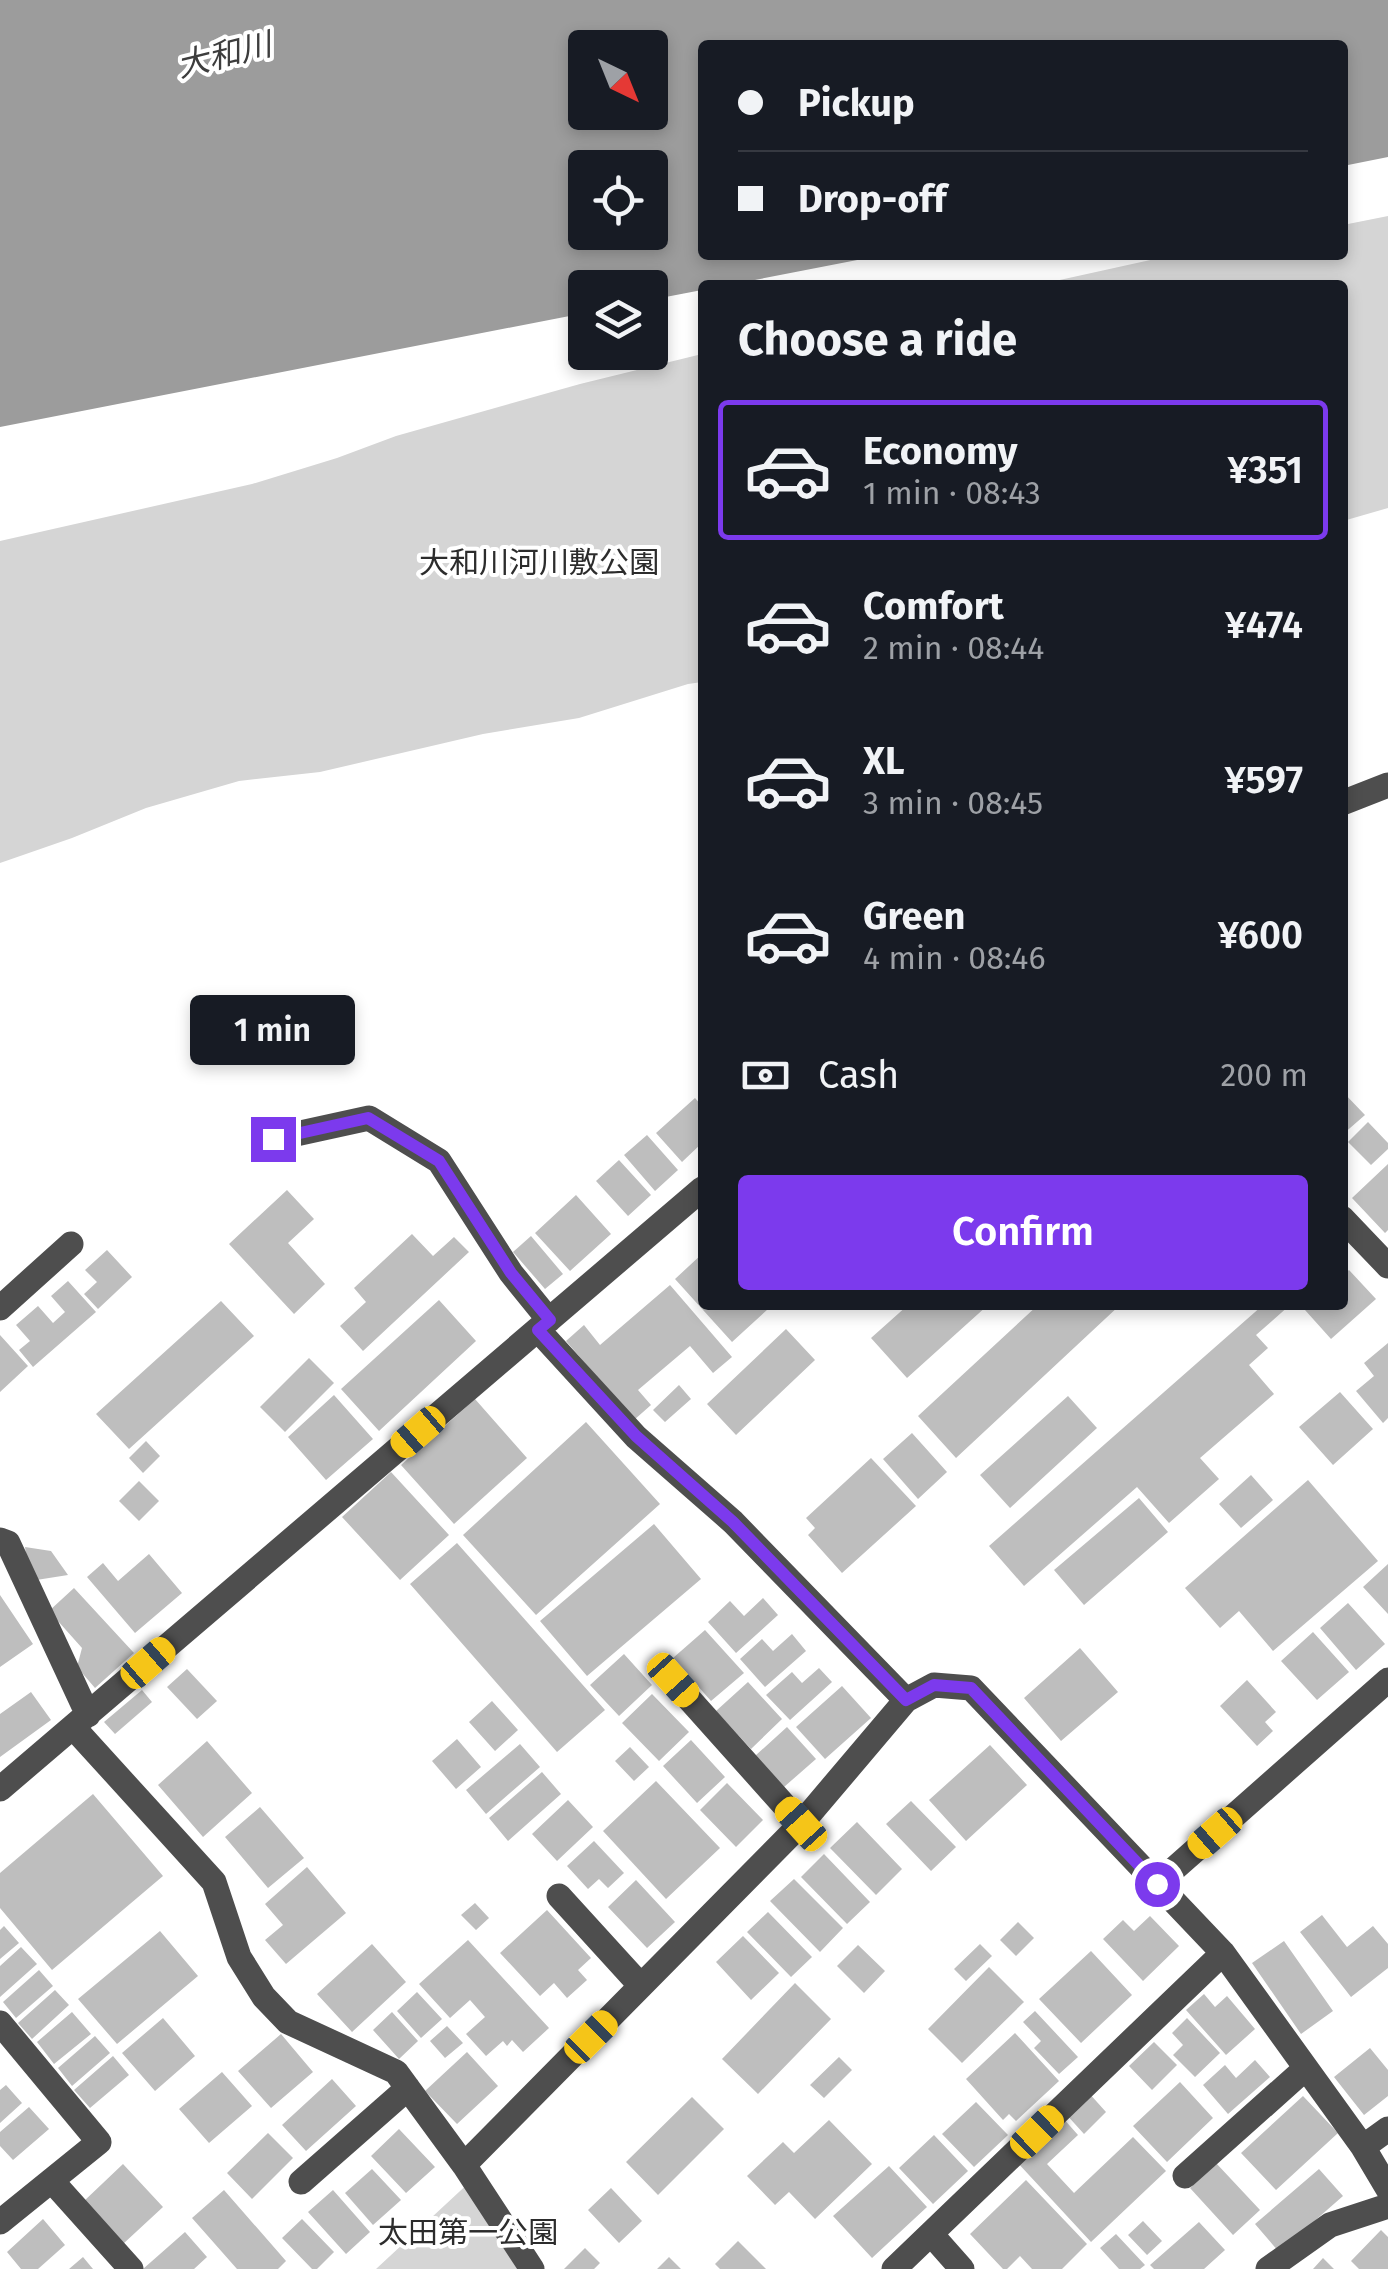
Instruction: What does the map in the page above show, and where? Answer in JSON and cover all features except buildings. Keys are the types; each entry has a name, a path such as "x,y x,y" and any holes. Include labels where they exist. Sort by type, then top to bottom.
{"street":[{"path":"1348,801 1388,785"},
{"path":"273,1139 368,1118 439,1161 544,1325 636,1436 733,1522 906,1700"},
{"path":"0,1789 698,1192"},
{"path":"1348,1224 1388,1266"},
{"path":"0,1308 71,1244"},
{"path":"0,1540 8,1543 80,1721 214,1882 239,1957 264,1997 288,2022 396,2072 464,2165 532,2269"},
{"path":"673,1680 801,1824"},
{"path":"1157,1884 1388,1680"},
{"path":"464,2165 801,1824 906,1700 934,1685 971,1688 1223,1952 1363,2147 1388,2189"},
{"path":"560,1896 641,1986"},
{"path":"894,2269 1223,1952"},
{"path":"0,2023 99,2142 0,2222"},
{"path":"1186,2176 1306,2068"},
{"path":"301,2182 408,2088"},
{"path":"1363,2147 1388,2129"},
{"path":"52,2181 131,2269"},
{"path":"1268,2269 1330,2224 1388,2206"},
{"path":"931,2234 962,2269"}],"green space":[{"path":"1388,216 1388,508 1348,520 1348,280 1060,280 1150,260 1348,260 1348,224"},
{"name":"大和川河川敷公園","path":"698,355 698,683 579,718 483,734 320,772 239,781 146,808 0,863 0,541 252,484 396,436 637,370 668,370 668,362"},
{"name":"太田第一公園","path":"473,2179 532,2269 376,2269"}],"water":[{"name":"大和川","path":"0,0 1388,0 1388,157 1348,165 1348,40 698,40 698,260 857,260 755,280 698,280 698,291 668,297 668,270 568,270 568,316 0,427"}],"route":[{"path":"273,1139 368,1118 439,1161 511,1273 550,1320 538,1330 636,1436 733,1522 906,1700 934,1685 971,1688 1157,1884"}]}
